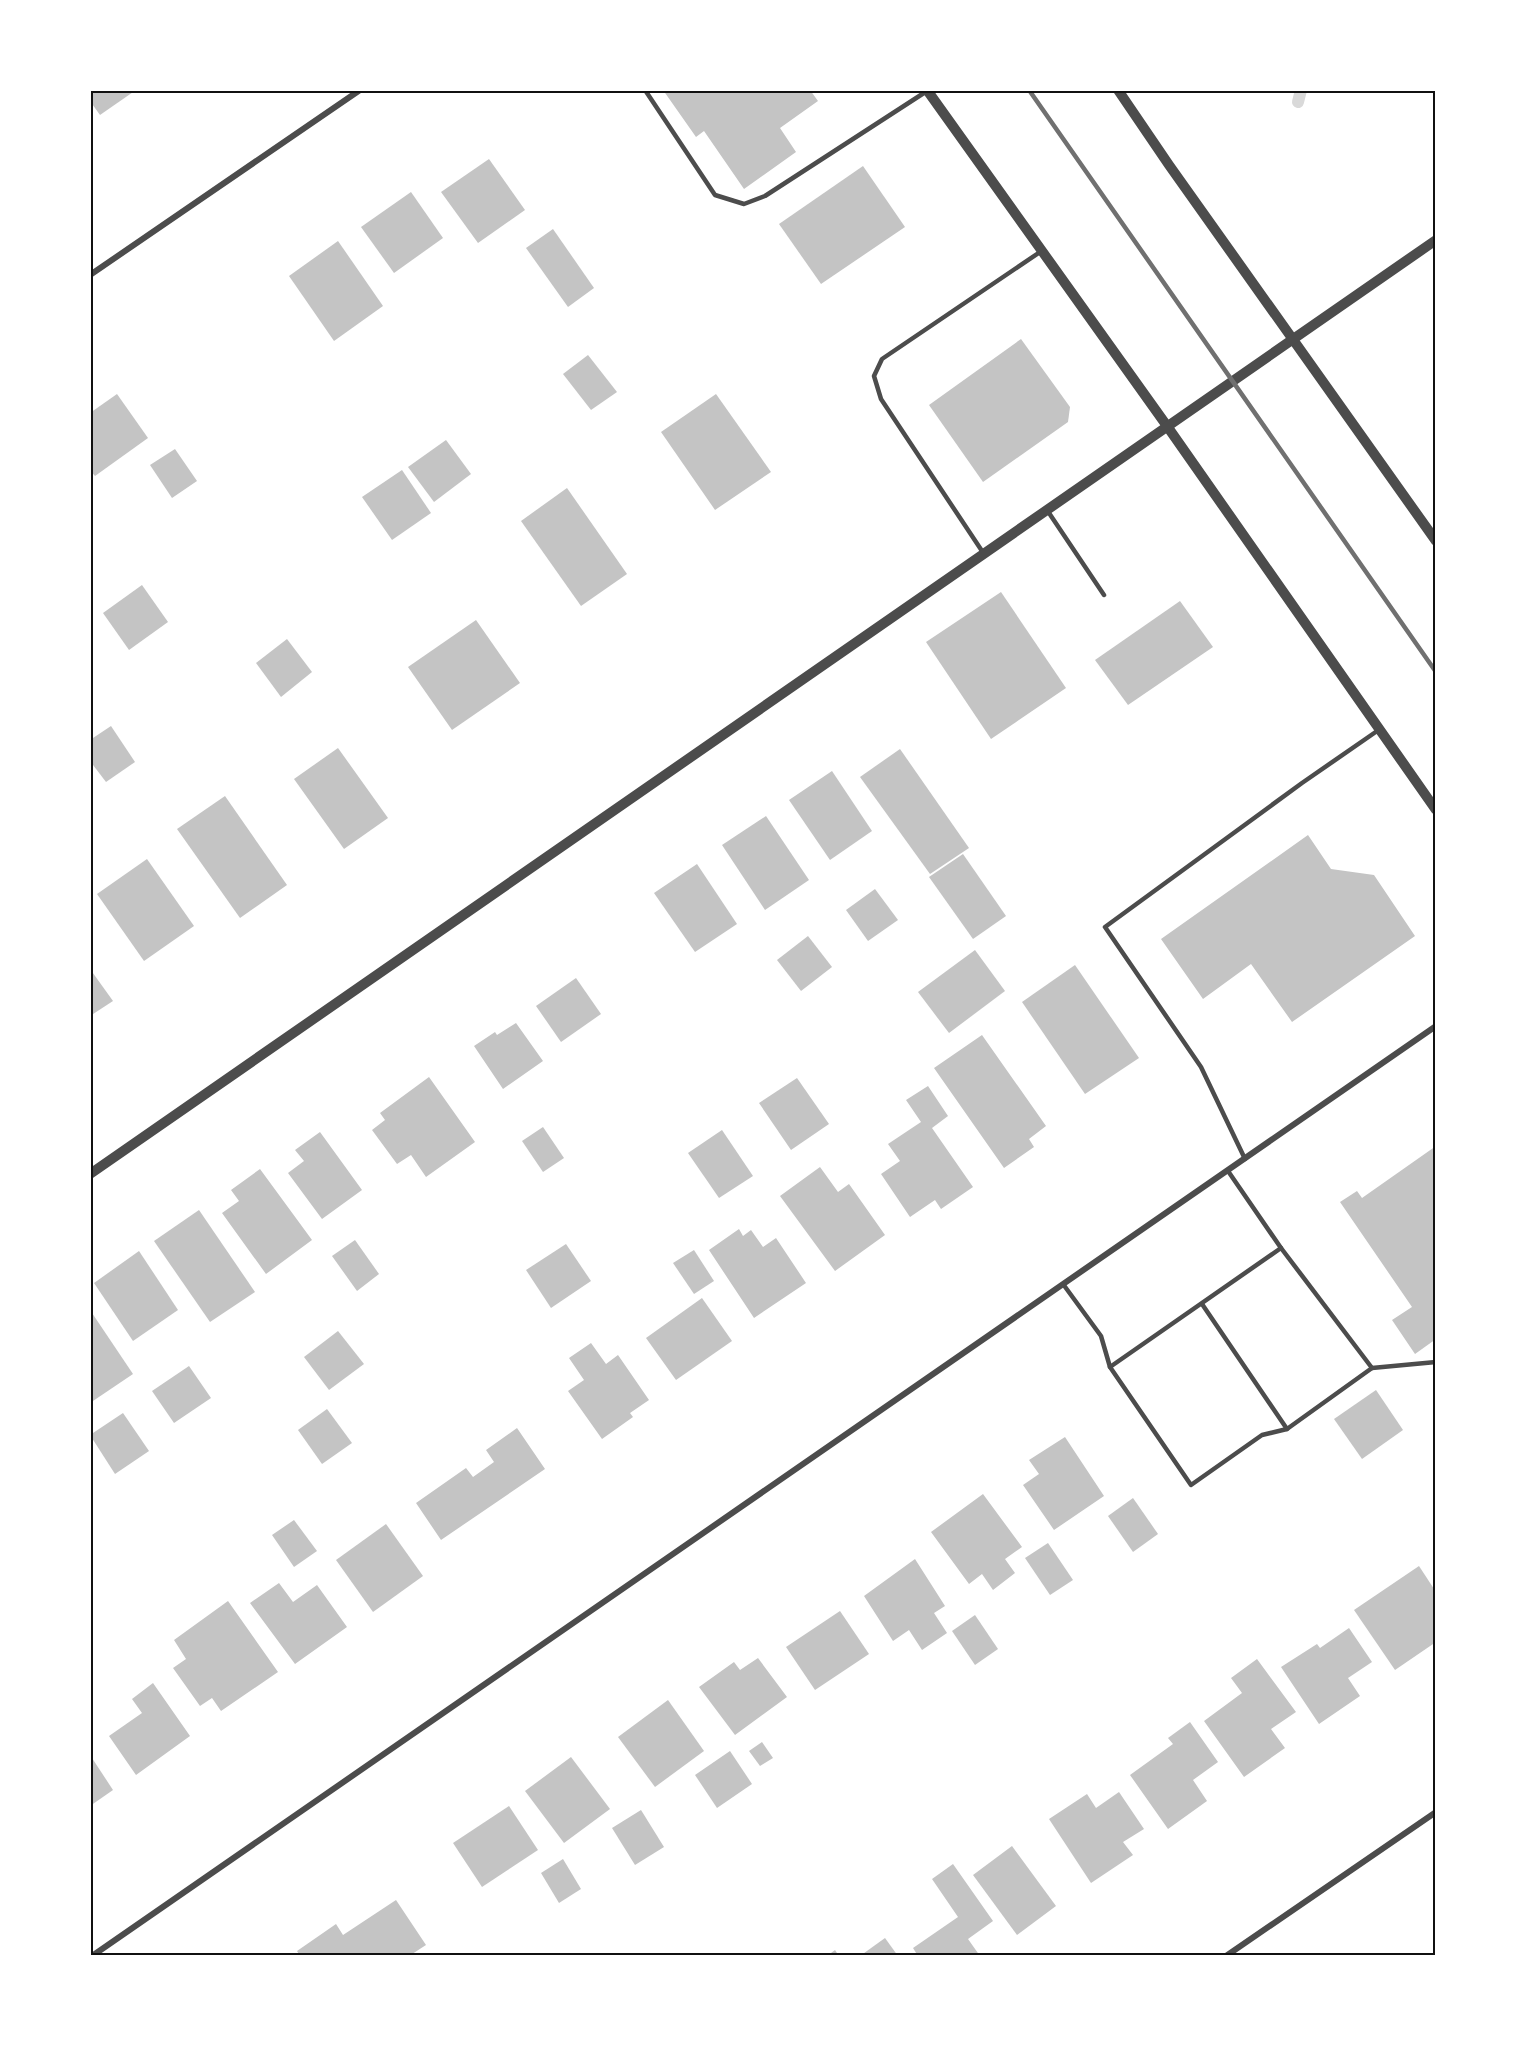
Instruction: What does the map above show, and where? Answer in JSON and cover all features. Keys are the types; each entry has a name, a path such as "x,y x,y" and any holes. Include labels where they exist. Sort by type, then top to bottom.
{"street":[{"path":"90,275 360,90"},
{"path":"927,90 1167,426 1436,810"},
{"path":"1118,90 1436,541"},
{"path":"90,1174 1436,240"},
{"path":"92,1956 1436,1026"},
{"path":"1226,1956 1436,1812"}],"lane":[{"path":"645,90 715,195 744,204 765,196 927,90"},
{"path":"984,554 880,399 874,376 882,359 1042,250"},
{"path":"1047,510 1104,595"},
{"path":"1245,1159 1202,1067 1105,927 1380,729"},
{"path":"1228,1171 1281,1248 1372,1368"},
{"path":"1110,1367 1281,1248"},
{"path":"1063,1284 1101,1336 1110,1367 1191,1485 1262,1435 1287,1429 1372,1368 1436,1362"},
{"path":"1202,1304 1287,1429"}],"building":[{"path":"90,90 136,90 100,115 90,101"},
{"path":"663,90 810,90 818,101 780,128 796,152 744,189 704,131 696,137"},
{"path":"489,159 525,210 478,243 441,192"},
{"path":"863,166 905,227 821,284 779,224"},
{"path":"411,192 443,238 394,273 361,227"},
{"path":"553,229 594,288 568,307 526,248"},
{"path":"338,241 383,306 334,341 289,276"},
{"path":"1021,339 1070,407 1068,422 983,482 929,405"},
{"path":"588,355 617,392 591,410 563,374"},
{"path":"117,394 148,438 95,476 90,470 90,413"},
{"path":"716,394 771,472 715,510 661,432"},
{"path":"446,440 471,474 434,502 408,467"},
{"path":"175,449 197,481 172,498 150,465"},
{"path":"402,470 431,513 392,540 362,497"},
{"path":"567,488 627,574 581,606 521,521"},
{"path":"142,585 168,622 129,650 103,613"},
{"path":"1001,592 1066,688 991,739 926,642"},
{"path":"1180,601 1213,647 1128,705 1095,660"},
{"path":"476,620 520,683 452,730 408,667"},
{"path":"287,639 312,672 281,697 256,663"},
{"path":"111,726 135,762 106,782 90,761 90,740"},
{"path":"338,748 388,818 344,849 294,779"},
{"path":"900,749 969,848 930,874 860,777"},
{"path":"832,771 872,831 830,860 789,800"},
{"path":"225,796 287,885 240,918 177,829"},
{"path":"766,816 809,880 765,910 722,845"},
{"path":"1308,835 1331,869 1374,875 1415,936 1292,1022 1251,964 1203,999 1161,939"},
{"path":"963,854 1006,916 973,939 929,877"},
{"path":"147,859 194,926 144,961 97,894"},
{"path":"697,864 737,924 695,952 654,893"},
{"path":"875,889 898,920 868,941 846,910"},
{"path":"808,936 832,967 801,991 777,960"},
{"path":"975,950 1005,991 949,1033 918,992"},
{"path":"1075,965 1139,1058 1085,1094 1022,1002"},
{"path":"90,969 113,1001 90,1016"},
{"path":"576,978 601,1014 561,1042 536,1006"},
{"path":"516,1023 543,1061 503,1089 474,1046 495,1032 497,1035"},
{"path":"982,1035 1046,1126 1029,1139 1034,1147 1004,1168 934,1068"},
{"path":"429,1077 475,1142 426,1177 411,1155 397,1164 372,1130 385,1120 380,1113"},
{"path":"797,1078 829,1124 791,1150 759,1103"},
{"path":"928,1086 948,1116 932,1128 973,1187 941,1209 935,1200 910,1217 881,1174 900,1161 888,1144 921,1122 906,1100"},
{"path":"543,1127 564,1158 543,1172 522,1141"},
{"path":"722,1130 753,1176 719,1198 688,1153"},
{"path":"320,1132 362,1190 322,1219 288,1173 304,1161 295,1150"},
{"path":"1436,1146 1436,1339 1415,1354 1392,1320 1412,1307 1340,1202 1357,1191 1362,1198"},
{"path":"820,1167 838,1192 849,1184 885,1235 835,1271 780,1196"},
{"path":"260,1169 312,1240 266,1274 222,1213 239,1201 231,1190"},
{"path":"199,1210 255,1292 210,1322 154,1241"},
{"path":"739,1229 743,1236 751,1230 763,1247 776,1238 806,1283 754,1318 709,1250"},
{"path":"355,1240 379,1274 357,1291 332,1256"},
{"path":"566,1244 591,1281 551,1308 526,1270"},
{"path":"694,1250 714,1281 694,1294 673,1263"},
{"path":"139,1251 178,1310 133,1341 94,1283"},
{"path":"702,1298 732,1341 676,1380 646,1338"},
{"path":"90,1310 133,1374 90,1403"},
{"path":"338,1331 364,1364 329,1390 304,1357"},
{"path":"591,1343 606,1364 618,1355 649,1400 630,1413 633,1417 602,1439 568,1391 584,1380 569,1358"},
{"path":"189,1366 211,1398 174,1423 152,1391"},
{"path":"1376,1390 1403,1430 1362,1459 1334,1419"},
{"path":"327,1409 352,1443 322,1464 298,1430"},
{"path":"123,1413 149,1451 115,1474 90,1435"},
{"path":"517,1428 545,1469 441,1540 416,1503 466,1468 473,1477 494,1462 486,1450"},
{"path":"1065,1437 1104,1496 1054,1530 1023,1485 1039,1474 1029,1460"},
{"path":"983,1494 1022,1547 1005,1559 1015,1573 993,1590 982,1574 969,1584 931,1532"},
{"path":"1133,1498 1158,1534 1133,1552 1108,1516"},
{"path":"294,1520 317,1551 294,1567 272,1535"},
{"path":"386,1524 423,1576 373,1612 336,1560"},
{"path":"1048,1543 1073,1580 1050,1595 1025,1558"},
{"path":"915,1559 945,1606 934,1613 947,1633 922,1650 909,1630 893,1641 864,1596"},
{"path":"1419,1566 1436,1592 1436,1642 1395,1670 1354,1610"},
{"path":"279,1583 293,1602 317,1585 347,1627 295,1664 250,1603"},
{"path":"228,1601 278,1672 221,1711 212,1698 200,1706 173,1668 186,1659 174,1640"},
{"path":"840,1611 869,1654 815,1690 786,1647"},
{"path":"975,1615 998,1649 975,1665 952,1631"},
{"path":"1349,1628 1372,1662 1348,1678 1360,1696 1319,1724 1281,1667 1317,1644 1320,1648"},
{"path":"758,1658 787,1697 735,1735 699,1687 734,1662 740,1670"},
{"path":"1257,1659 1296,1712 1271,1729 1285,1748 1244,1777 1204,1721 1242,1693 1231,1678"},
{"path":"153,1683 190,1736 136,1775 109,1736 142,1713 132,1699"},
{"path":"668,1700 704,1751 655,1787 618,1737"},
{"path":"1190,1722 1218,1762 1193,1780 1207,1801 1168,1829 1130,1775 1173,1744 1168,1738"},
{"path":"762,1742 773,1758 760,1766 749,1751"},
{"path":"730,1751 752,1784 717,1808 695,1775"},
{"path":"90,1755 113,1790 90,1806"},
{"path":"571,1757 610,1809 564,1843 525,1791"},
{"path":"1119,1792 1144,1829 1123,1842 1133,1855 1091,1883 1049,1819 1087,1794 1096,1808"},
{"path":"509,1806 538,1850 482,1887 453,1843"},
{"path":"641,1810 664,1847 635,1865 612,1828"},
{"path":"1012,1846 1056,1906 1017,1935 973,1875"},
{"path":"563,1859 581,1889 559,1903 541,1873"},
{"path":"953,1864 993,1921 968,1939 980,1956 918,1956 913,1948 958,1917 932,1879"},
{"path":"396,1900 426,1945 409,1956 300,1956 297,1951 336,1924 343,1935"},
{"path":"885,1938 898,1956 860,1956"},
{"path":"835,1950 839,1956 827,1956"}],"waterway":[{"path":"1298,102 1301,90"}],"railway":[{"path":"1029,90 1436,672"}]}
